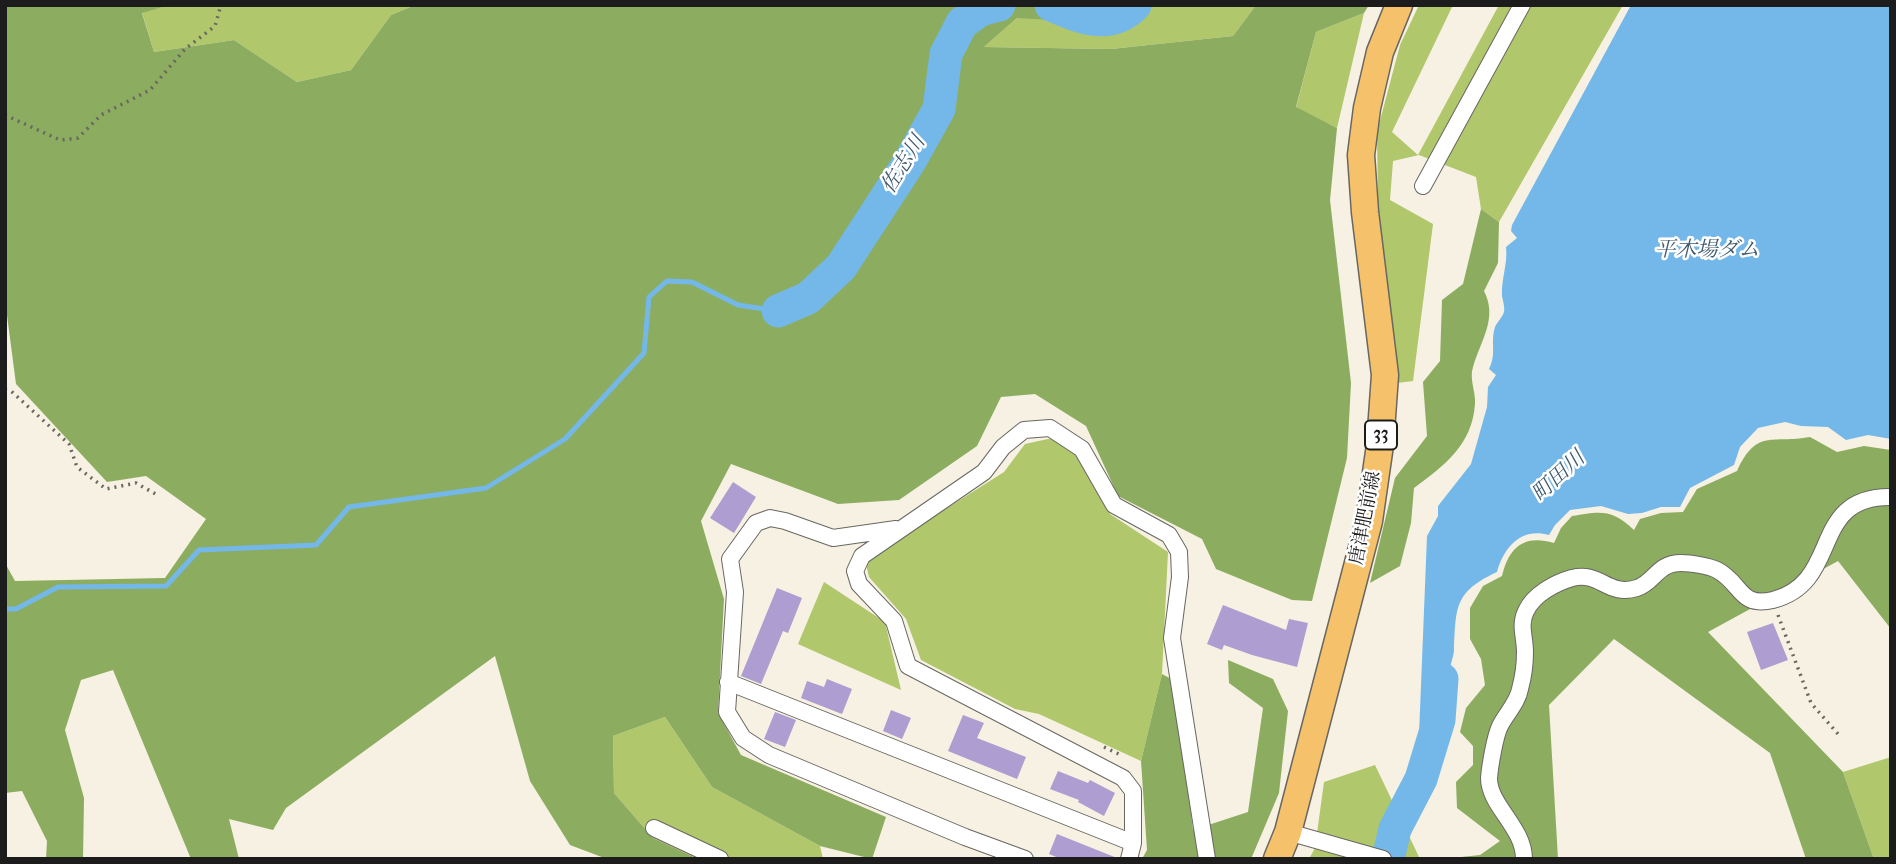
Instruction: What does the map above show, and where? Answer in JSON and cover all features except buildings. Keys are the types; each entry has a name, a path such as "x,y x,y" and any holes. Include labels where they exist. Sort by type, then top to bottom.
{"main road":[{"name":"唐津肥前線","path":"1276,859 1288,832 1369,522 1380,445 1385,375 1365,212 1362,155 1367,108 1380,52 1399,5"}],"street":[{"path":"1423,186 1522,5"},
{"path":"728,682 1131,851 1133,791 1124,778 908,666 894,621 859,584 855,570 862,556 984,471 1003,447 1024,430 1050,428 1082,449 1114,505 1169,535 1179,552 1180,577 1172,638 1207,859"},
{"path":"1524,859 1520,836 1494,796 1489,780 1498,729 1520,692 1525,652 1522,623 1527,608 1546,588 1573,578 1591,577 1616,591 1639,588 1666,564 1682,563 1717,570 1747,599 1758,603 1772,600 1790,595 1808,581 1839,517 1856,502 1874,496 1891,496"},
{"path":"898,529 832,538 770,518 756,523 730,559 734,592 727,712 743,738 769,755 965,837 1025,859"},
{"path":"654,828 720,859"},
{"path":"1288,832 1382,859"}],"path":[{"path":"5,115 61,140 78,138 101,115 150,90 185,49 215,26 221,5"},
{"path":"5,390 11,391 69,444 78,467 106,489 136,483 159,496"},
{"path":"1772,600 1811,704 1838,734"}],"green space":[{"path":"5,5 169,5 142,13 154,52 234,40 297,82 351,70 391,15 415,5 1089,5 1093,6 1089,22 1017,18 984,47 1111,49 1233,36 1256,5 1369,5 1364,13 1316,32 1296,107 1337,128 1330,200 1351,383 1347,458 1312,601 1292,600 1216,569 1202,539 1118,496 1086,426 1035,394 1001,397 977,446 899,500 838,504 731,464 701,521 724,599 718,713 741,755 886,817 872,859 820,846 712,787 665,717 613,736 614,793 653,838 698,859 607,859 570,845 530,781 495,656 286,808 273,830 229,819 239,859 191,859 113,670 81,680 65,730 84,798 83,859 46,859 47,841 22,791 5,793 5,563 15,581 165,578 206,519 146,476 107,482 16,384 5,300"},
{"path":"169,5 415,5 391,15 351,70 297,82 234,40 154,52 142,12"},
{"path":"1138,5 1256,5 1233,36 1111,49 984,47 1017,18 1083,18 1108,31"},
{"path":"1419,5 1453,5 1392,132 1418,155 1499,5 1623,5 1499,222 1481,209 1476,177 1419,155 1393,161 1390,200 1433,224 1413,381 1397,383 1378,201 1377,132 1400,45"},
{"path":"1364,13 1337,128 1296,108 1316,32"},
{"path":"1481,209 1499,222 1498,263 1484,291 1488,301 1489,320 1472,372 1475,399 1473,418 1463,443 1455,453 1414,488 1411,523 1400,566 1370,583 1395,478 1427,436 1423,382 1440,361 1442,300 1463,284"},
{"path":"1057,437 1081,459 1110,514 1168,552 1162,674 1141,761 1039,714 1015,709 921,660 906,619 869,577 865,560 1004,472 1025,444"},
{"path":"1810,437 1837,452 1864,446 1891,450 1891,629 1838,561 1708,632 1843,772 1874,859 1806,859 1770,753 1614,639 1549,705 1558,859 1442,859 1480,855 1500,841 1457,808 1456,782 1473,765 1473,746 1460,732 1466,708 1485,685 1481,659 1470,639 1470,608 1483,586 1502,576 1514,550 1519,545 1534,540 1554,543 1561,528 1572,516 1606,513 1619,518 1634,530 1640,519 1661,513 1683,512 1697,489 1737,471 1744,457 1759,443 1766,440"},
{"path":"824,582 885,622 901,690 798,644"},
{"path":"1228,660 1273,679 1288,711 1279,793 1251,859 1142,859 1147,850 1141,761 1162,674 1175,681 1193,830 1248,812 1263,708 1229,683"},
{"path":"665,717 712,787 820,846 823,859 698,859 653,838 614,793 613,736"},
{"path":"1891,757 1891,859 1874,859 1843,772"},
{"path":"1375,765 1420,859 1309,859 1315,848 1324,782"}],"water":[{"name":"平木場ダム","path":"1631,5 1891,5 1891,439 1868,435 1846,440 1828,427 1801,426 1785,422 1758,428 1740,447 1734,465 1690,488 1680,507 1661,507 1628,514 1601,506 1570,510 1549,535 1530,534 1515,541 1504,555 1497,572 1472,587 1460,602 1451,667 1457,681 1455,706 1443,726 1425,719 1419,735 1427,536 1438,516 1438,506 1471,464 1487,407 1488,387 1496,375 1489,369 1493,358 1495,327 1504,310 1502,290 1506,247 1517,238 1511,231 1512,225"}],"waterway":[{"name":"佐志川","path":"778,311 808,298 841,267 910,161 939,109 946,54 962,23 980,10 999,5"},
{"name":"佐志川","path":"1051,5 1072,14 1105,20 1115,18 1135,5"},
{"path":"5,609 16,609 58,587 166,586 199,550 316,545 349,507 486,488 565,439 644,353 649,297 667,281 692,282 738,305 778,311"},
{"name":"町田川","path":"1388,859 1395,829 1421,779 1439,720 1442,679"}]}
